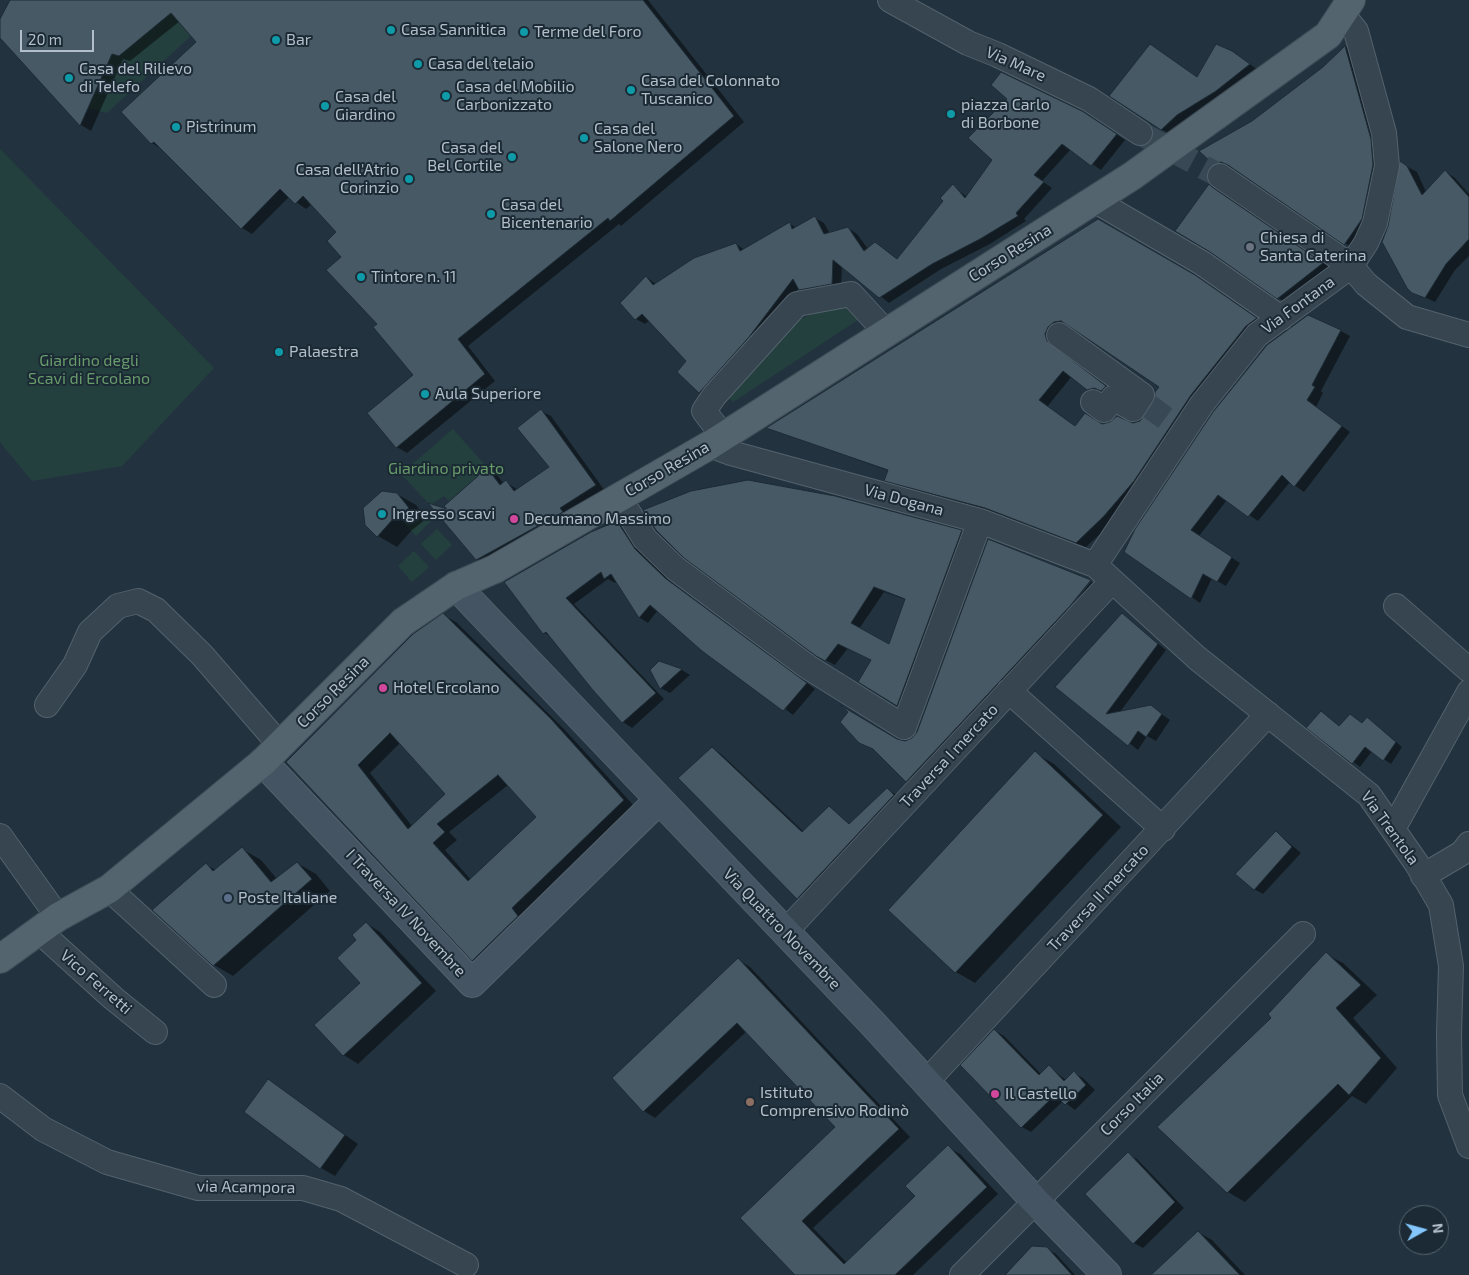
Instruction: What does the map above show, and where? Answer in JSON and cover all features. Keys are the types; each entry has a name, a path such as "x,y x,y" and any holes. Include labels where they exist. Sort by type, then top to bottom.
{"main road":[{"name":"Corso Resina","path":"2,954 48,924 109,889 272,754 403,622 456,586 495,568 717,440 1132,176 1328,35 1347,8"}],"street":[{"name":"Via Mare","path":"890,0 968,43 998,55 1089,99 1140,132"},
{"name":"Via Fontana","path":"1104,573 1178,428 1202,404 1257,335 1351,266 1366,243 1375,223 1387,166 1384,133 1356,31 1347,8"},
{"path":"1220,176 1351,266 1366,284 1407,317 1469,335"},
{"path":"1094,200 1202,262 1281,318"},
{"path":"717,440 704,411 726,382 797,304 851,294 886,332"},
{"path":"1059,336 1142,395 1143,402 1133,409 1113,398 1104,410 1093,402"},
{"name":"Via Dogana","path":"717,440 731,453 980,521 1104,573"},
{"path":"618,496 645,539 675,568 808,667 904,727 980,521"},
{"name":"Traversa I mercato","path":"785,932 1009,691 1104,573"},
{"name":"Via Trentola","path":"1104,573 1197,658 1370,795 1424,876 1441,905 1451,966 1450,1095 1469,1146"},
{"name":"Via Quattro Novembre","path":"456,586 927,1081 1035,1201 1107,1275"},
{"path":"48,705 76,665 90,632 118,606 138,601 156,610 202,655 272,754"},
{"path":"1396,606 1469,670"},
{"path":"1009,691 1163,829"},
{"path":"1392,829 1469,692"},
{"name":"Traversa II mercato","path":"927,1081 1268,714"},
{"name":"I Traversa IV Novembre","path":"272,754 472,983 659,800"},
{"name":"Vico Ferretti","path":"0,836 48,924 113,998 155,1032"},
{"path":"1424,876 1462,853 1469,844"},
{"path":"109,889 214,985"},
{"name":"Corso Italia","path":"962,1275 1303,934"},
{"name":"via Acampora","path":"0,1096 43,1130 107,1162 198,1188 303,1188 341,1198 466,1265"}],"green space":[{"path":"171,13 203,25 107,113 88,108 112,54 119,56"},
{"name":"Giardino degli Scavi di Ercolano","path":"0,149 214,368 122,466 32,481 0,442"},
{"path":"853,298 864,316 733,402 721,391 785,327 822,309"},
{"name":"Giardino privato","path":"453,429 485,465 478,476 449,501 444,496 430,505 401,474"},
{"path":"407,514 425,514 431,521 416,536 400,519"},
{"path":"437,529 452,545 436,560 421,544"},
{"path":"414,551 429,567 412,582 398,566"}],"building":[{"path":"10,0 643,0 734,116 610,221 608,218 458,339 485,374 396,448 367,413 413,375 373,327 377,324 326,270 341,257 327,241 336,232 303,196 295,204 280,189 241,229 154,142 151,144 121,112 196,42 171,13 119,56 112,54 80,126 0,38 0,19"},
{"path":"1150,44 1197,77 1216,44 1232,51 1250,64 1216,91 1177,115 1161,130 1109,96"},
{"path":"1345,46 1371,139 1373,165 1362,219 1344,245 1228,165 1221,162 1213,164 1199,151 1252,121 1323,67"},
{"path":"1001,72 1082,111 1117,134 1091,166 1062,144 1034,175 1044,182 1016,213 1018,216 980,239 932,264 879,298 833,260 832,284 799,290 793,279 749,337 699,393 677,372 686,361 642,314 635,320 620,303 646,276 653,285 694,258 736,243 740,251 790,222 792,229 815,216 824,234 848,227 864,251 875,242 897,259 943,201 940,198 953,184 965,198 992,160 968,138 1007,99 991,85"},
{"path":"1400,161 1407,166 1422,195 1445,170 1469,197 1469,239 1446,264 1425,298 1412,293 1407,288 1382,242 1388,226"},
{"name":"Chiesa di Santa Caterina","path":"1209,184 1323,263 1277,299 1210,252 1175,231"},
{"path":"1098,219 1195,275 1257,318 1246,326 1191,395 1134,481 1104,516 1076,543 985,508 884,481 888,470 766,428","holes":["1061,321 1159,387 1155,392 1154,402 1140,421 1133,423 1117,416 1110,422 1102,424 1085,413 1075,426 1039,400 1063,371 1087,390 1094,388 1101,391 1106,386 1047,341 1045,334 1048,327 1054,322"]},
{"path":"1308,315 1341,330 1312,385 1315,387 1307,400 1342,426 1294,487 1282,475 1248,517 1218,495 1191,530 1232,557 1217,582 1203,574 1191,599 1124,552 1135,529 1213,412 1267,345"},
{"path":"541,409 596,485 560,508 563,512 476,560 428,503 447,509 444,506 478,476 485,465 500,485 506,480 514,491 549,467 517,428"},
{"path":"748,480 835,496 962,530 897,706 858,682 871,660 838,644 825,661 816,656 684,558 656,530 643,510 691,491","holes":["874,587 905,599 889,644 851,623"]},
{"name":"Ingresso scavi","path":"382,491 397,493 409,508 393,519 377,537 365,525 363,508"},
{"path":"617,521 635,549 665,578 807,683 783,711 702,651 650,605 639,618 611,574 604,579 601,572 566,598 656,693 622,723 546,632 543,634 504,582 591,532"},
{"path":"988,539 1091,580 1070,606 906,782 873,749 859,743 840,722 848,712 840,705 897,739 905,741 912,738 917,732"},
{"path":"443,613 551,719 624,800 512,908 518,916 472,961 286,762 413,634","holes":["390,733 445,794 408,829 358,765","498,775 536,817 468,881 433,843 445,832 437,824"]},
{"path":"1122,613 1158,644 1106,714 1151,705 1162,714 1146,737 1138,731 1128,746 1055,687"},
{"path":"659,661 682,669 660,689 650,670"},
{"path":"1321,711 1339,726 1350,714 1362,723 1367,717 1396,742 1383,761 1365,747 1352,764 1306,728"},
{"path":"712,747 802,832 829,806 849,824 887,788 894,795 797,899 678,778"},
{"path":"1035,751 1103,815 955,973 888,910"},
{"path":"1276,831 1292,847 1254,890 1235,874"},
{"name":"Poste Italiane","path":"242,847 271,882 297,862 312,879 213,966 152,910 206,863 213,871"},
{"path":"366,922 422,983 343,1056 314,1025 360,983 337,958 356,940 352,935"},
{"path":"1326,952 1361,985 1336,1008 1381,1058 1349,1095 1338,1084 1227,1193 1157,1127 1271,1018 1268,1014"},
{"path":"738,958 899,1129 802,1221 844,1264 915,1196 905,1186 948,1145 987,1187 895,1275 795,1275 740,1218 835,1127 737,1023 643,1112 612,1078"},
{"path":"994,1029 1039,1075 1049,1065 1064,1081 1074,1071 1086,1085 1065,1105 1055,1095 1021,1128 960,1065"},
{"path":"268,1079 345,1135 320,1169 244,1112"},
{"path":"1128,1152 1175,1202 1133,1244 1085,1194"},
{"path":"1198,1231 1240,1275 1151,1275"},
{"path":"1032,1246 1047,1247 1072,1275 1005,1275"}],"tunnel":[{"path":"1140,133 1220,176"},
{"path":"1146,404 1172,423"}],"place":[{"name":"Casa Sannitica","path":"391,30"},
{"name":"Terme del Foro","path":"524,32"},
{"name":"Bar","path":"276,40"},
{"name":"Casa del telaio","path":"418,64"},
{"name":"Casa del Rilievo di Telefo","path":"69,78"},
{"name":"Casa del Colonnato Tuscanico","path":"631,90"},
{"name":"Casa del Mobilio Carbonizzato","path":"446,96"},
{"name":"Casa del Giardino","path":"325,106"},
{"name":"piazza Carlo di Borbone","path":"951,114"},
{"name":"Pistrinum","path":"176,127"},
{"name":"Casa del Salone Nero","path":"584,138"},
{"name":"Casa del Bel Cortile","path":"512,157"},
{"name":"Casa dell'Atrio Corinzio","path":"409,179"},
{"name":"Casa del Bicentenario","path":"491,214"},
{"name":"Chiesa di Santa Caterina","path":"1250,247"},
{"name":"Tintore n. 11","path":"361,277"},
{"name":"Palaestra","path":"279,352"},
{"name":"Aula Superiore","path":"425,394"},
{"name":"Ingresso scavi","path":"382,514"},
{"name":"Decumano Massimo","path":"514,519"},
{"name":"Hotel Ercolano","path":"383,688"},
{"name":"Poste Italiane","path":"228,898"},
{"name":"Il Castello","path":"995,1094"},
{"name":"Istituto Comprensivo Rodinò","path":"750,1102"}]}
